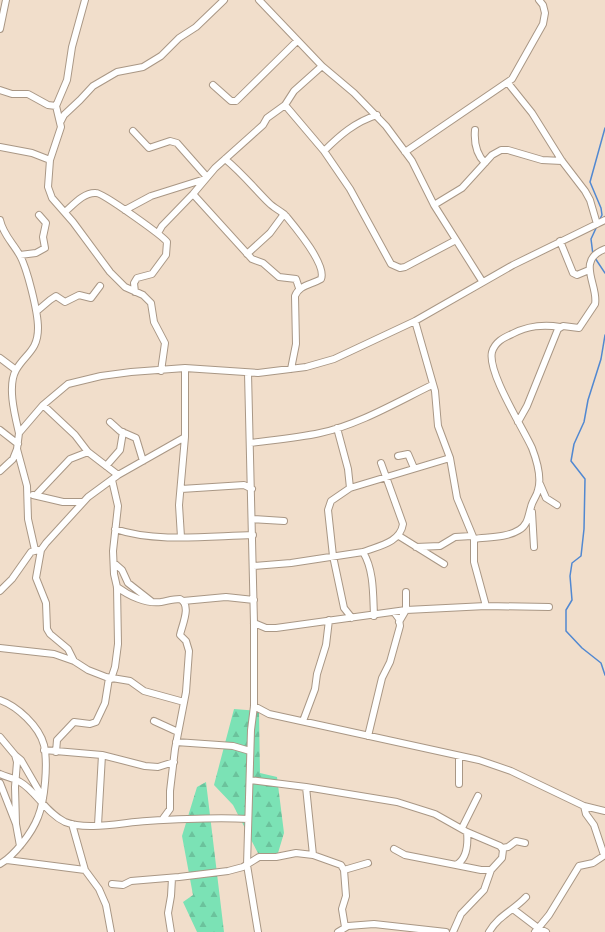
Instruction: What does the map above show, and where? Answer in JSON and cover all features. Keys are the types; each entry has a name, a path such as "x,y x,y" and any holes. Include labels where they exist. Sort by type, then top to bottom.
{"street":[{"path":"0,29 6,0"},
{"path":"61,121 56,106 67,80 72,47 85,0"},
{"path":"161,370 165,348 164,340 154,322 151,303 147,298 125,287 110,272 49,193 47,180 50,160 60,133 61,121 64,115 93,86 117,72 143,67 161,56 179,38 196,27 224,0"},
{"path":"405,152 508,83 515,74 543,24 545,13 543,5 539,0"},
{"path":"262,1 297,41 322,66 377,115 412,161 434,205 482,281"},
{"path":"213,85 231,101 236,101 297,41"},
{"path":"158,233 170,216 193,194 206,178 263,125 267,118 285,105 294,91 322,66"},
{"path":"508,83 537,120 562,161 585,191 590,200 596,225"},
{"path":"0,90 12,94 28,94 46,104 56,106"},
{"path":"285,105 324,151 357,201 391,264 400,268 405,267 456,240"},
{"path":"324,151 346,129 366,118 377,115"},
{"path":"474,130 474,139 478,154 485,163"},
{"path":"133,131 149,148 170,141 176,144 206,178"},
{"path":"0,147 32,153 50,160"},
{"path":"434,205 462,188 496,153 508,150 537,159 562,161"},
{"path":"225,159 239,171 271,205 284,214 315,256 322,272 321,279 313,284 299,288"},
{"path":"125,210 151,196 206,178"},
{"path":"65,212 88,194 95,192 101,193 151,230 158,233 167,242 166,255 152,274 137,278 134,283 135,292"},
{"path":"193,194 252,259 263,263 279,277 296,279 299,288 294,302 296,344 292,369"},
{"path":"247,254 270,233 284,214"},
{"path":"20,255 36,252 45,248 43,237 46,223 39,215"},
{"path":"0,220 4,233 20,255 37,311 38,330 32,351 16,370 12,400 19,433 18,446 28,494 28,519 38,550 36,578 46,603 47,629 50,634 68,649 74,662"},
{"path":"19,433 43,405 68,384 101,376 185,368 248,373 306,367 334,359 415,321 482,281 605,220"},
{"path":"560,241 573,273 577,275 589,270"},
{"path":"557,505 546,498 540,484 536,459 532,448 499,383 493,365 492,352 498,342 528,327 549,325 580,328 595,304 589,270 597,253 605,249"},
{"path":"37,311 56,296 65,302 78,295 91,298 100,286"},
{"path":"415,321 437,401 438,426 450,458 458,498 473,537 474,562 486,606"},
{"path":"518,422 560,327"},
{"path":"0,358 16,370"},
{"path":"181,537 179,506 185,437 185,368"},
{"path":"248,373 254,600 254,706 250,751 248,865 258,932"},
{"path":"250,443 314,434 337,428 386,408 432,385"},
{"path":"43,405 75,435 88,452 118,475"},
{"path":"110,422 123,432 136,438 143,461"},
{"path":"337,428 348,468 350,488"},
{"path":"0,430 18,446"},
{"path":"106,466 120,450 123,432"},
{"path":"0,591 12,579 28,556 46,543 83,502 118,475 185,437"},
{"path":"0,471 13,459 18,446"},
{"path":"36,495 70,459 88,452"},
{"path":"398,456 408,454 414,468"},
{"path":"352,618 344,608 333,556 328,509 335,497 350,488 450,458"},
{"path":"253,566 291,563 363,552 396,539 399,536 403,524 381,463"},
{"path":"56,752 57,740 74,722 90,724 96,722 105,703 110,678 116,668 118,644 117,587 114,574 114,563 115,529 118,506 112,480"},
{"path":"416,547 440,546 455,537 473,537 517,532 527,522 531,504 538,492 540,484"},
{"path":"181,489 237,485 245,486 252,490"},
{"path":"28,494 63,502 83,502"},
{"path":"531,504 534,547"},
{"path":"252,519 284,521"},
{"path":"115,529 130,534 181,537 252,535"},
{"path":"399,536 444,564"},
{"path":"363,552 368,561 371,574 374,616"},
{"path":"114,563 122,570 128,583 152,602"},
{"path":"117,587 127,594 152,602 175,599 183,601 226,597 254,600"},
{"path":"368,736 382,678 390,662 400,622 406,610 406,592"},
{"path":"162,820 169,811 176,742 184,702 189,651 186,641 180,635 186,614 183,601"},
{"path":"254,623 266,628 276,628 329,620 374,616 406,610 486,606 549,607"},
{"path":"394,612 400,622"},
{"path":"303,721 315,689 317,674 326,645 329,620"},
{"path":"0,648 54,654 74,662 88,670 110,678 130,681 144,691 184,702"},
{"path":"0,700 8,703 38,731 44,745 42,801 35,823 20,846 7,860 0,864"},
{"path":"254,706 269,714 479,760 511,771 584,806 605,811"},
{"path":"154,721 178,732"},
{"path":"0,737 21,760 42,801"},
{"path":"176,742 233,746 250,751"},
{"path":"44,750 102,755 145,766 158,767 174,762"},
{"path":"15,755 17,769 15,780 16,824 20,846"},
{"path":"98,825 102,755"},
{"path":"459,756 460,784"},
{"path":"0,774 24,785 64,821 72,824 98,825 162,820 226,818 248,819"},
{"path":"250,780 306,786 397,802 435,814 464,830 494,842 502,848 508,847 516,841 525,843"},
{"path":"0,784 16,824"},
{"path":"306,786 313,855"},
{"path":"456,865 460,863 466,852 464,830 478,796"},
{"path":"537,930 549,915 579,866 593,863 605,855 594,825 586,814 584,806"},
{"path":"72,824 85,870 102,895 106,905 111,932"},
{"path":"453,932 461,914 486,887 490,870 502,858 502,848"},
{"path":"394,849 405,855 481,870 490,870"},
{"path":"112,884 123,885 131,880 172,878 228,871 248,865 259,857 276,857 296,853 313,855 341,865 344,870 346,896 342,909 345,927"},
{"path":"7,860 85,870"},
{"path":"344,870 368,863"},
{"path":"172,878 168,912 172,932"},
{"path":"489,932 501,916 513,909 526,897"},
{"path":"513,909 537,930 546,932"},
{"path":"338,932 345,927 374,924 398,928 446,932"}],"green space":[{"path":"234,709 259,711 260,773 277,777 284,833 278,853 260,857 233,805 214,785"},
{"path":"206,782 224,932 197,932 183,902 193,895 182,836 197,787"}],"waterway":[{"path":"600,219 602,215 601,208 590,182 605,128"},
{"path":"593,255 591,239 597,226"},
{"path":"595,258 605,273"},
{"path":"605,335 601,359 588,400 584,422 574,444 571,461 585,479 584,529 581,556 572,563 570,576 572,600 566,610 566,631 582,648 601,663 605,675"}]}
